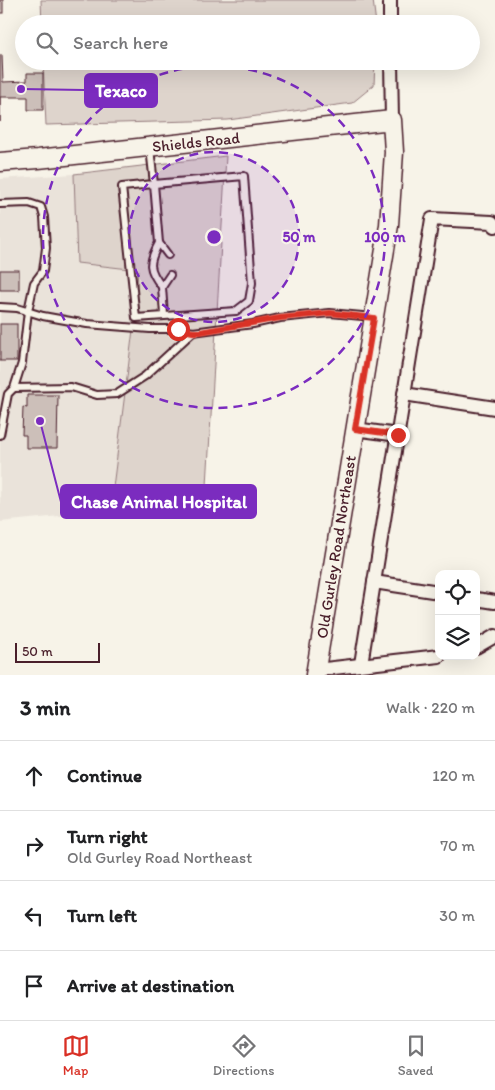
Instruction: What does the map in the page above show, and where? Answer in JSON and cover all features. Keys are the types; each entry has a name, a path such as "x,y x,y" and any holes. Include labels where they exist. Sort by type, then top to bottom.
{"street":[{"path":"390,0 390,15"},
{"name":"Old Gurley Road Northeast","path":"316,673 389,225 394,152 391,70"},
{"name":"Shields Road","path":"0,162 392,120"},
{"path":"361,664 432,219 492,222 495,226"},
{"path":"404,394 495,408"},
{"path":"355,429 398,435"},
{"path":"374,582 435,591"},
{"path":"480,599 495,602"},
{"path":"480,645 495,636"},
{"path":"316,673 361,664 435,656"}],"lane":[{"path":"150,147 159,243 168,255"},
{"path":"244,176 252,283 249,301 236,311 136,318 122,187 154,184 244,176"},
{"path":"0,204 29,203 41,206 44,217 46,248 43,272 34,283 28,311 22,363 14,388 8,394 0,435"},
{"path":"159,243 151,258 152,275 162,288 164,315"},
{"path":"162,288 170,276"},
{"path":"0,307 17,308 43,316 87,324 150,329 178,329 193,332 253,324 280,318 330,313 374,318"},
{"path":"14,388 70,387 97,395 116,394 145,376 193,332"}],"shaded area":[{"path":"41,0 373,0 375,15 42,15"},
{"path":"43,70 375,70 374,85 352,103 228,120 46,125"},
{"path":"226,156 206,503 110,511 135,314 138,270 77,263 74,174"},
{"path":"74,174 77,263 138,270 135,314 110,511 0,522 0,179"}],"building":[{"path":"0,0 3,0 3,13 0,13"},
{"path":"0,55 2,55 3,82 27,81 27,73 43,73 43,110 28,110 28,97 0,97"},
{"path":"0,270 19,270 19,290 0,290"},
{"path":"0,324 17,324 17,361 0,361"},
{"path":"27,395 58,395 57,448 26,448 26,435 22,435 23,407 27,408"}],"place":[{"name":"Texaco","path":"21,89"},
{"name":"Chase Animal Hospital","path":"40,421"}],"route":[{"path":"178,329 200,332 280,318 330,313 374,318 355,429 398,435"}]}
